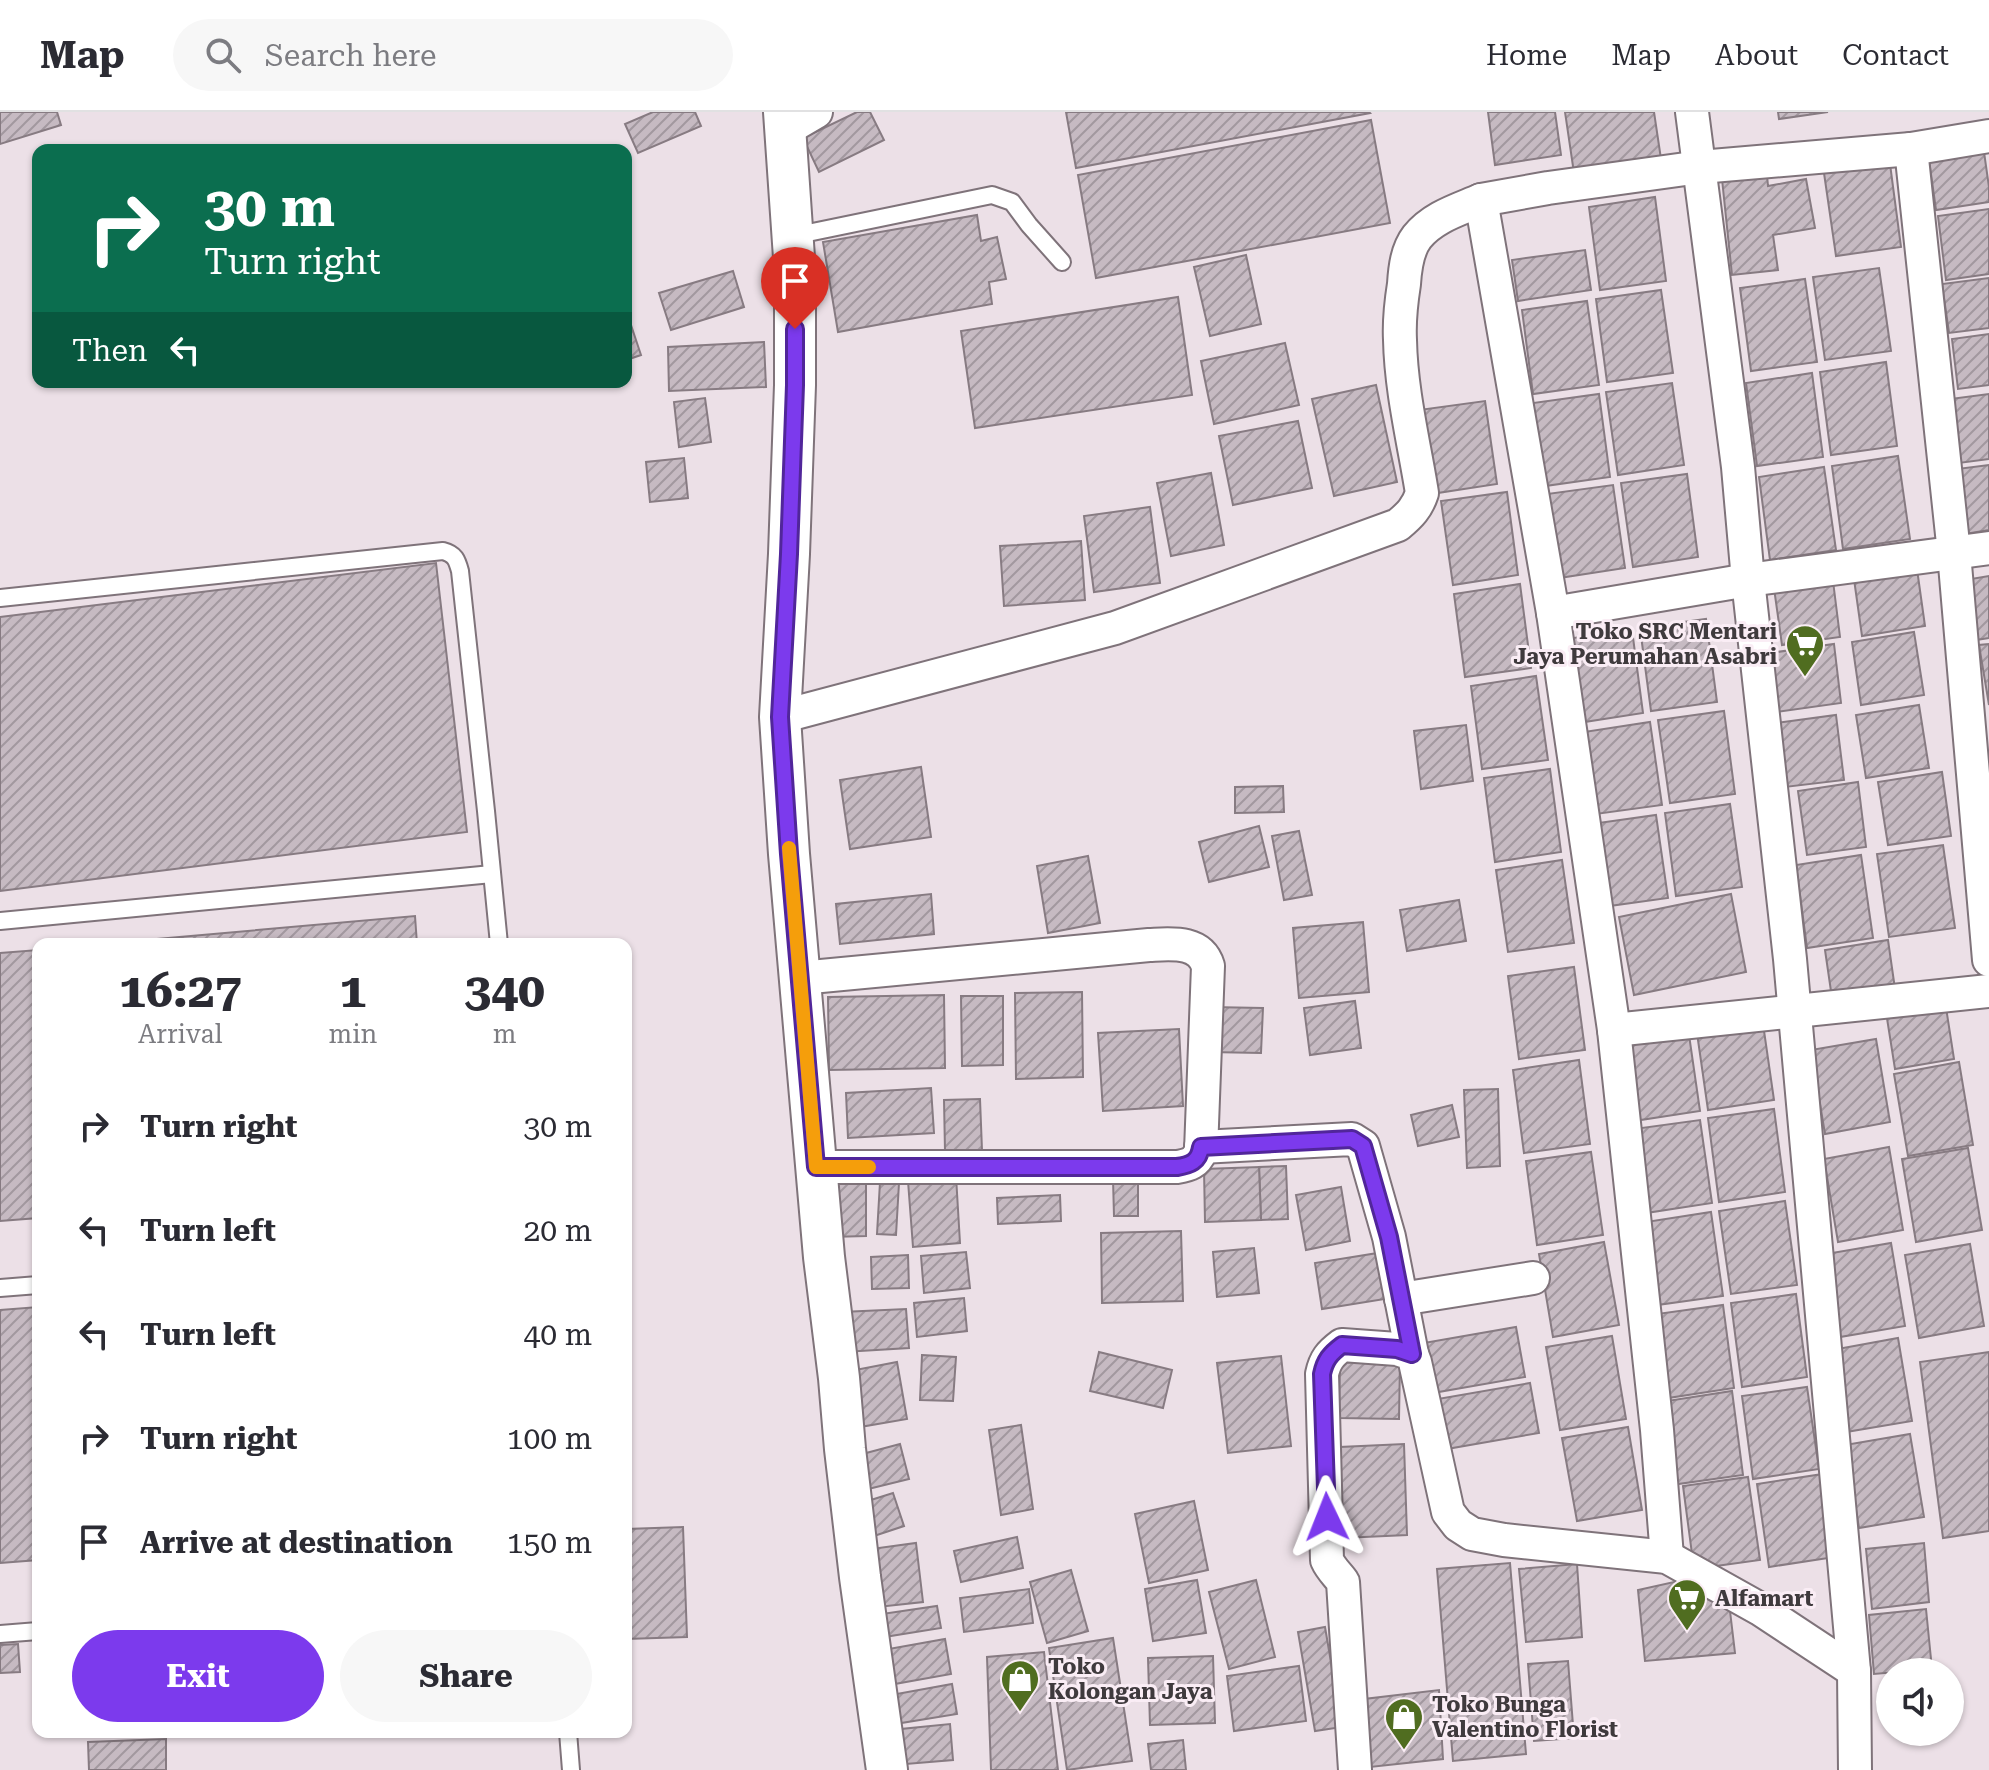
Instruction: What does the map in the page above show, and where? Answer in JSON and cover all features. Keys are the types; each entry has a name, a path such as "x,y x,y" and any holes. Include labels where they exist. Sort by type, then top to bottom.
{"street":[{"path":"1692,112 1738,467 1795,1011 1854,1671 1855,1770"},
{"path":"796,118 792,236 795,385 780,717 824,1257 860,1577 887,1770"},
{"path":"780,717 1115,628 1398,525 1413,513 1422,493 1404,387 1400,341 1405,270 1411,247 1425,228 1446,214 1481,200 1548,188 1700,167 1911,149 1989,136"},
{"path":"1911,149 1954,553 1989,960"},
{"path":"1481,200 1553,613 1614,1030 1657,1430 1667,1557"},
{"path":"1553,613 1748,580 1989,548"},
{"path":"800,978 1175,944 1200,951 1208,966 1201,1147 1198,1158 1189,1165 816,1167"},
{"path":"1614,1030 1989,991"},
{"path":"1201,1147 1352,1139 1363,1146 1389,1237 1448,1512 1458,1525 1472,1534 1504,1540 1667,1557 1760,1609 1854,1671"},
{"path":"1401,1299 1533,1278"},
{"path":"1355,1770 1343,1582 1327,1560 1322,1374 1331,1353 1342,1345 1397,1349 1412,1354"}],"lane":[{"path":"792,236 992,195 1012,202 1062,262"},
{"path":"0,598 443,551 451,553 460,571 498,938"},
{"path":"0,921 492,874"},
{"path":"0,1288 32,1285"},
{"path":"0,1634 32,1631"},
{"path":"568,1738 571,1770"}],"building":[{"path":"0,112 57,112 61,125 0,144"},
{"path":"653,112 695,112 701,126 638,153 625,124"},
{"path":"857,112 870,112 884,140 819,172 803,138"},
{"path":"1066,112 1369,112 1370,113 1076,168"},
{"path":"1488,112 1555,112 1561,155 1495,165"},
{"path":"1565,112 1654,112 1661,159 1574,173"},
{"path":"1778,112 1828,112 1779,119"},
{"path":"1371,120 1390,223 1096,278 1078,175"},
{"path":"1984,152 1989,202 1936,210 1929,160"},
{"path":"1890,164 1901,247 1836,256 1824,173"},
{"path":"1767,175 1768,186 1806,179 1815,228 1773,235 1778,270 1732,275 1722,179"},
{"path":"1655,197 1666,281 1600,290 1589,207"},
{"path":"1989,209 1989,274 1946,280 1938,216"},
{"path":"977,215 981,241 997,237 1006,279 989,282 992,304 838,332 823,242"},
{"path":"1585,250 1591,290 1518,301 1512,260"},
{"path":"1246,255 1261,324 1210,336 1194,267"},
{"path":"1879,268 1891,351 1825,360 1813,277"},
{"path":"733,271 744,307 671,330 659,293"},
{"path":"1989,278 1989,328 1949,333 1942,284"},
{"path":"1805,279 1817,362 1751,371 1740,288"},
{"path":"1661,290 1673,373 1607,382 1596,299"},
{"path":"1178,297 1192,395 975,428 961,331"},
{"path":"1587,301 1599,385 1533,394 1522,310"},
{"path":"632,328 641,355 632,358"},
{"path":"1989,334 1989,385 1958,389 1952,339"},
{"path":"764,342 766,387 669,391 668,347"},
{"path":"1285,343 1299,405 1214,424 1201,361"},
{"path":"1886,362 1897,446 1831,455 1820,372"},
{"path":"1812,373 1823,457 1757,466 1746,383"},
{"path":"1672,383 1684,465 1618,475 1606,392"},
{"path":"1376,385 1397,482 1334,496 1312,399"},
{"path":"1599,394 1610,477 1545,486 1533,403"},
{"path":"1989,394 1989,459 1959,463 1950,399"},
{"path":"705,398 711,442 679,447 674,402"},
{"path":"1485,401 1497,484 1431,494 1419,410"},
{"path":"1298,421 1312,488 1233,505 1219,436"},
{"path":"1898,456 1910,539 1843,549 1832,466"},
{"path":"684,458 688,498 650,502 646,462"},
{"path":"1989,465 1989,530 1965,534 1957,469"},
{"path":"1824,467 1836,550 1770,560 1759,477"},
{"path":"1211,473 1224,545 1171,556 1157,483"},
{"path":"1687,474 1698,557 1633,567 1621,483"},
{"path":"1613,485 1625,568 1559,578 1547,494"},
{"path":"1507,492 1518,575 1453,585 1441,501"},
{"path":"1150,507 1160,583 1094,592 1084,516"},
{"path":"1081,541 1085,600 1004,606 1000,546"},
{"path":"1916,562 1925,626 1862,636 1853,572"},
{"path":"436,563 467,832 0,891 0,617"},
{"path":"1832,573 1840,637 1782,645 1773,581"},
{"path":"1989,576 1989,638 1976,640 1965,580"},
{"path":"1520,584 1531,668 1465,677 1454,594"},
{"path":"1706,619 1717,702 1651,711 1640,628"},
{"path":"1632,630 1643,713 1578,723 1566,639"},
{"path":"1914,632 1924,695 1861,705 1852,642"},
{"name":"Toko SRC Mentari Jaya Perumahan Asabri","path":"1834,644 1841,703 1777,712 1770,653"},
{"path":"1989,644 1989,705 1979,645"},
{"path":"1536,676 1548,760 1482,769 1471,686"},
{"path":"1919,705 1929,768 1866,778 1856,715"},
{"path":"1724,711 1735,794 1670,803 1658,720"},
{"path":"1836,715 1844,780 1785,787 1777,723"},
{"path":"1650,722 1662,805 1596,814 1584,732"},
{"path":"1466,725 1473,781 1421,789 1414,731"},
{"path":"921,767 931,837 850,849 840,780"},
{"path":"1550,769 1561,852 1495,862 1484,778"},
{"path":"1942,772 1951,836 1888,845 1878,782"},
{"path":"1858,782 1866,847 1807,855 1798,791"},
{"path":"1283,786 1284,812 1235,813 1235,787"},
{"path":"1730,804 1742,887 1676,896 1665,813"},
{"path":"1656,815 1668,898 1602,907 1591,824"},
{"path":"1259,826 1269,867 1209,882 1199,842"},
{"path":"1299,831 1312,895 1284,900 1272,836"},
{"path":"1943,845 1955,928 1889,937 1877,854"},
{"path":"1861,855 1873,938 1807,948 1796,865"},
{"path":"1088,856 1100,923 1048,933 1037,866"},
{"path":"1562,860 1574,943 1508,952 1496,870"},
{"path":"931,894 934,934 840,944 836,904"},
{"path":"1731,894 1746,972 1634,995 1619,917"},
{"path":"1459,900 1466,941 1407,951 1400,910"},
{"path":"415,916 417,938 168,938"},
{"path":"1363,922 1369,992 1299,998 1293,928"},
{"path":"1888,940 1895,989 1832,998 1825,950"},
{"path":"32,950 32,1218 0,1221 0,953"},
{"path":"1574,967 1585,1050 1519,1059 1508,976"},
{"path":"1082,992 1083,1077 1016,1079 1015,993"},
{"path":"944,995 945,1068 829,1070 828,997"},
{"path":"961,996 1003,996 1003,1065 962,1066"},
{"path":"1355,1001 1361,1048 1310,1055 1304,1008"},
{"path":"1945,1001 1954,1059 1895,1069 1886,1012"},
{"path":"1210,1007 1263,1008 1261,1053 1209,1052"},
{"path":"1762,1017 1774,1100 1708,1110 1696,1026"},
{"path":"1688,1028 1700,1111 1634,1121 1623,1037"},
{"path":"1179,1029 1183,1106 1103,1111 1098,1033"},
{"path":"1876,1039 1890,1122 1825,1134 1811,1050"},
{"path":"1579,1060 1590,1144 1524,1153 1513,1070"},
{"path":"1959,1062 1973,1145 1908,1156 1894,1074"},
{"path":"931,1088 934,1133 848,1138 846,1093"},
{"path":"1498,1089 1500,1166 1467,1168 1464,1090"},
{"path":"980,1099 982,1150 945,1151 944,1100"},
{"path":"1452,1105 1459,1137 1418,1146 1411,1115"},
{"path":"1774,1109 1785,1192 1719,1202 1708,1118"},
{"path":"1700,1120 1712,1203 1646,1213 1634,1129"},
{"path":"1889,1147 1903,1230 1838,1242 1824,1159"},
{"path":"1968,1148 1982,1230 1916,1242 1902,1159"},
{"path":"1591,1152 1603,1235 1537,1245 1526,1161"},
{"path":"1286,1166 1288,1219 1261,1220 1259,1167"},
{"path":"1259,1167 1261,1220 1205,1222 1204,1169"},
{"path":"956,1176 960,1243 913,1247 908,1181"},
{"path":"1138,1178 1138,1216 1114,1216 1113,1179"},
{"path":"880,1182 899,1183 896,1235 877,1234"},
{"path":"866,1183 866,1236 830,1237 829,1184"},
{"path":"1341,1187 1350,1241 1306,1250 1296,1195"},
{"path":"1060,1195 1061,1221 998,1224 997,1198"},
{"path":"1785,1201 1797,1285 1731,1294 1719,1211"},
{"path":"1711,1212 1723,1296 1657,1305 1646,1222"},
{"path":"1181,1231 1183,1301 1102,1303 1101,1233"},
{"path":"1604,1242 1619,1325 1553,1337 1539,1254"},
{"path":"1891,1243 1905,1326 1840,1337 1826,1254"},
{"path":"1970,1244 1984,1326 1919,1338 1905,1255"},
{"path":"1254,1248 1259,1293 1217,1297 1213,1252"},
{"path":"966,1252 970,1288 924,1293 921,1256"},
{"path":"1384,1252 1391,1298 1322,1309 1315,1263"},
{"path":"908,1255 909,1288 872,1289 871,1257"},
{"path":"1796,1294 1807,1377 1742,1387 1731,1303"},
{"path":"964,1298 967,1331 917,1337 914,1303"},
{"path":"1723,1305 1734,1388 1668,1398 1657,1314"},
{"path":"32,1307 32,1560 0,1563 0,1310"},
{"path":"906,1309 909,1348 844,1352 842,1312"},
{"path":"1516,1327 1525,1377 1427,1394 1418,1344"},
{"path":"1612,1336 1626,1419 1560,1430 1546,1347"},
{"path":"1898,1338 1912,1421 1846,1432 1832,1350"},
{"path":"1099,1352 1172,1370 1163,1408 1090,1391"},
{"path":"1989,1352 1989,1531 1943,1538 1920,1362"},
{"path":"922,1355 956,1357 953,1401 920,1400"},
{"path":"1281,1356 1291,1446 1228,1453 1217,1363"},
{"path":"1340,1361 1400,1362 1399,1419 1339,1418"},
{"path":"897,1362 907,1419 860,1427 850,1371"},
{"path":"1530,1383 1539,1433 1441,1450 1432,1400"},
{"path":"1807,1387 1819,1469 1753,1479 1742,1396"},
{"path":"1732,1391 1743,1475 1678,1484 1667,1401"},
{"path":"1021,1425 1033,1509 1001,1515 989,1430"},
{"path":"1628,1427 1642,1510 1577,1521 1562,1438"},
{"path":"1910,1434 1924,1517 1859,1528 1845,1445"},
{"path":"900,1444 909,1479 860,1491 851,1457"},
{"path":"1404,1444 1407,1535 1343,1538 1340,1447"},
{"path":"1823,1474 1835,1557 1769,1567 1757,1484"},
{"path":"1748,1477 1760,1560 1694,1569 1683,1486"},
{"path":"893,1493 904,1526 865,1539 855,1505"},
{"path":"1194,1501 1208,1570 1149,1583 1135,1514"},
{"path":"683,1527 687,1637 632,1639 632,1529"},
{"path":"1017,1537 1023,1568 961,1582 954,1551"},
{"path":"916,1543 923,1602 878,1607 871,1549"},
{"path":"1924,1543 1929,1602 1872,1609 1866,1549"},
{"path":"1510,1563 1526,1754 1453,1761 1437,1569"},
{"path":"1577,1564 1582,1637 1526,1642 1519,1569"},
{"path":"1071,1570 1088,1631 1047,1643 1030,1582"},
{"path":"1197,1580 1206,1633 1153,1641 1145,1589"},
{"path":"1256,1580 1275,1657 1229,1669 1209,1592"},
{"name":"Alfamart","path":"1683,1580 1730,1611 1735,1653 1645,1661 1638,1590"},
{"path":"1029,1589 1033,1623 964,1632 960,1598"},
{"path":"937,1606 941,1628 878,1638 875,1615"},
{"path":"1926,1609 1931,1658 1876,1658 1874,1674 1869,1615"},
{"path":"1325,1627 1342,1727 1315,1731 1298,1632"},
{"path":"1113,1638 1132,1761 1067,1770 1049,1648"},
{"path":"945,1639 951,1674 889,1685 883,1650"},
{"path":"18,1644 20,1672 0,1673 0,1645"},
{"name":"Toko Kolongan Jaya","path":"1044,1652 1058,1770 991,1770 987,1657"},
{"path":"1213,1656 1215,1723 1150,1725 1148,1658"},
{"path":"1568,1661 1574,1738 1534,1741 1528,1664"},
{"path":"1299,1666 1306,1721 1234,1731 1227,1676"},
{"path":"952,1684 957,1714 895,1724 891,1695"},
{"path":"1439,1690 1443,1759 1361,1768 1356,1700"},
{"path":"950,1724 953,1760 894,1765 891,1730"},
{"path":"166,1739 166,1770 89,1770 88,1742"},
{"path":"1183,1740 1186,1770 1151,1770 1148,1744"}],"slow traffic":[{"path":"789,848 816,1167 869,1167"}],"place":[{"name":"Toko SRC Mentari Jaya Perumahan Asabri","path":"1805,678"},
{"name":"Alfamart","path":"1687,1632"},
{"name":"Toko Kolongan Jaya","path":"1020,1713"},
{"name":"Toko Bunga Valentino Florist","path":"1404,1751"}],"route":[{"path":"795,329 789,554 780,717 816,1167 1177,1167 1194,1162 1201,1147 1352,1139 1363,1146 1389,1237 1412,1354 1397,1349 1342,1345 1325,1362 1322,1374 1327,1517"}]}
